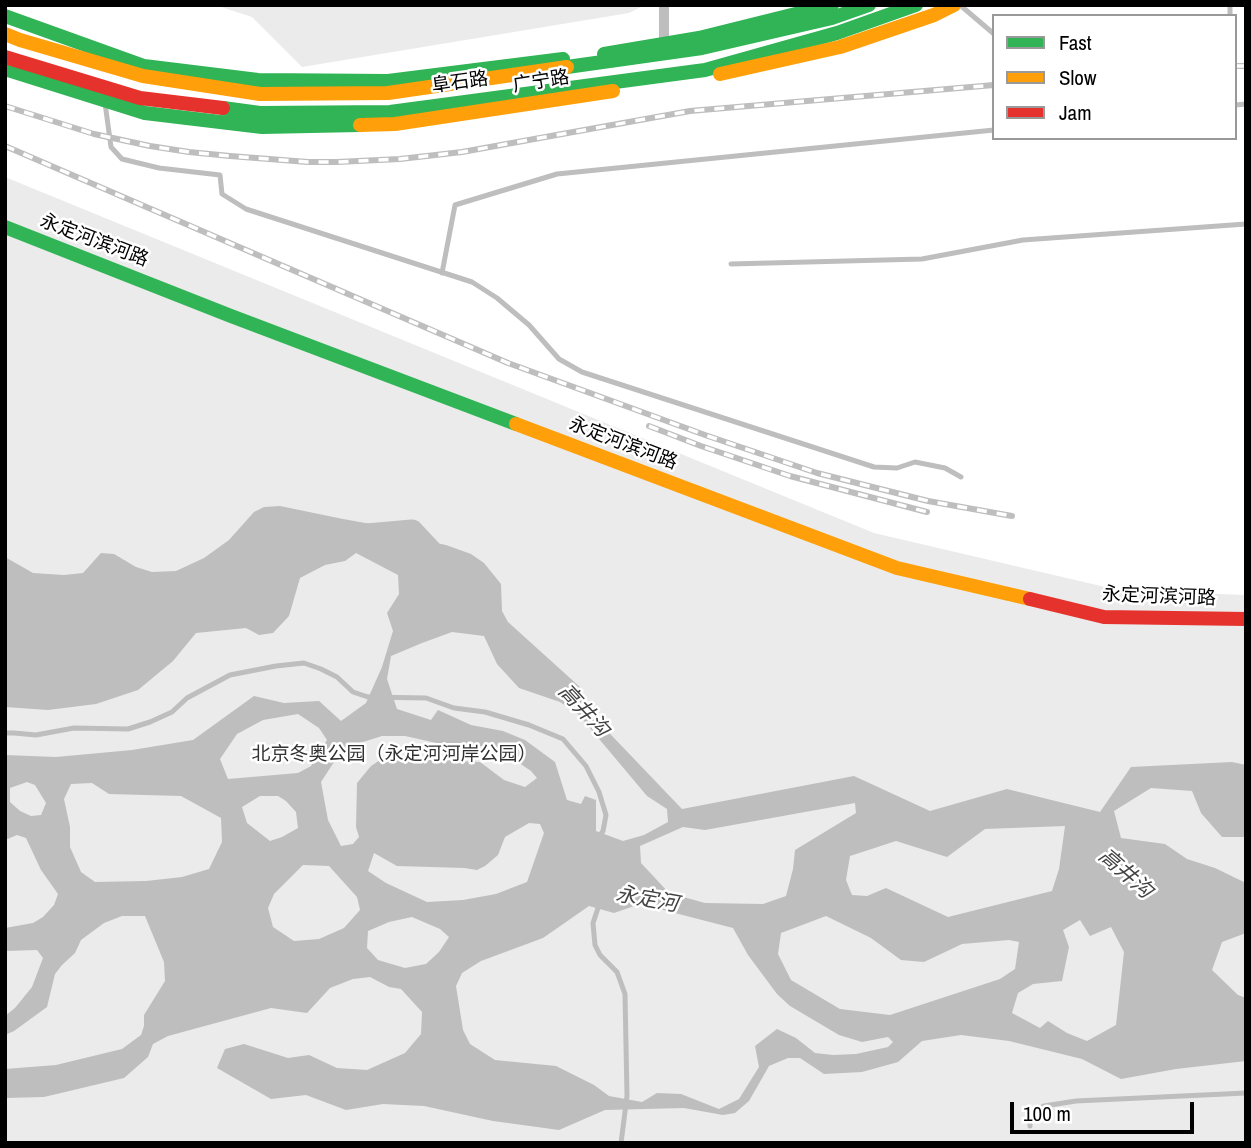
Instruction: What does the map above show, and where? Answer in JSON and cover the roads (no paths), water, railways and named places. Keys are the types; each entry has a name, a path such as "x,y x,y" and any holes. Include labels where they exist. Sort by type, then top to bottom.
{"main road":[{"name":"广宁路","path":"5,16 144,66 258,80 388,81 596,55 699,38 832,5"},
{"name":"阜石路","path":"5,34 143,76 260,94 388,93 702,48 832,18 869,5"},
{"name":"阜石路","path":"5,57 140,98 260,113 390,112 705,70 836,33 916,5"},
{"name":"广宁路","path":"5,69 145,113 262,127 395,124 709,76 840,47 934,15 954,5"},
{"name":"永定河滨河路","path":"5,227 231,316 897,568 1104,617 1246,619"}],"street":[{"path":"664,5 664,43"}],"lane":[{"path":"960,5 992,32"},
{"path":"105,100 111,147 122,159 159,168 220,176 222,194 246,209 472,282 498,298 528,325 559,359 582,372 874,467 897,468 915,462 945,468 961,477"},
{"path":"443,272 456,205 557,174 992,130"},
{"path":"731,264 922,259 1023,240 1246,224"},
{"path":"5,733 36,735 74,728 128,729 172,712 187,698 230,676 304,663 337,677 353,692 368,697 426,698 454,708 485,712 529,725 563,739 586,766 599,792 606,815 603,831 591,849 587,873 597,889 598,908 593,923 596,945 600,955 617,972 625,994 627,1096 621,1143"},
{"path":"1030,1126 1030,1114 1044,1106 1076,1101 1245,1093 1246,1102"}],"water":[{"name":"永定河","path":"280,506 371,524 412,538 446,545 471,554 484,563 501,584 502,611 508,622 581,688 593,716 682,809 854,776 930,811 1007,789 1100,812 1131,767 1232,762 1246,765 1245,837 1222,837 1201,813 1192,791 1151,788 1114,811 1121,838 1165,844 1187,859 1215,868 1246,883 1246,933 1222,942 1212,970 1238,995 1246,998 1246,1061 1121,1079 1082,1059 1009,1041 961,1035 922,1041 898,1062 862,1072 824,1074 800,1058 788,1058 769,1066 749,1101 735,1113 723,1115 684,1108 605,1110 559,1130 493,1121 424,1106 383,1104 346,1110 306,1095 271,1099 217,1068 225,1049 244,1044 288,1058 309,1055 337,1068 367,1070 405,1053 421,1034 422,1012 401,989 389,987 370,977 353,979 330,988 307,1013 271,1008 168,1036 153,1044 148,1057 124,1078 44,1097 5,1098 5,1069 56,1065 122,1049 141,1035 144,1015 165,981 164,962 145,916 122,916 104,923 81,940 75,953 55,974 47,1007 5,1035 5,1016 32,987 43,958 37,950 5,951 5,928 33,923 43,917 54,905 58,894 41,870 26,838 17,835 5,840 5,755 56,757 132,750 193,740 254,696 284,703 319,701 341,721 366,703 382,667 393,631 387,613 399,594 398,575 356,553 345,561 325,565 300,578 289,616 273,633 259,635 246,628 196,633 173,661 138,690 96,704 48,710 5,707 5,557 33,573 83,573 101,553 114,554 136,567 152,572 176,571 204,558 229,540 254,512 264,507","holes":["452,632 484,636 497,664 519,688 560,702 579,715 647,796 667,809 668,822 644,835 623,841 596,831 596,800 585,796 581,804 567,800 555,762 525,740 503,731 471,725 438,710 431,720 397,709 387,679 391,656","298,714 319,728 327,740 311,766 298,773 228,779 220,759 237,734 263,720","382,736 405,736 441,744 496,747 537,778 525,787 504,780 480,762 406,760 386,756 371,766 357,783 356,827 359,837 353,844 341,846 328,820 321,782 334,762 360,743","27,782 35,785 46,803 41,815 31,816 10,802 10,788","92,783 109,794 181,796 221,818 222,842 209,869 182,877 95,882 81,872 70,847 70,827 64,799 71,784","260,796 278,796 296,812 298,828 270,841 247,823 242,807","855,803 856,813 795,850 786,896 763,904 705,903 669,893 641,863 640,846 683,827 705,830","529,823 540,824 544,833 527,882 496,894 463,900 427,902 386,883 368,871 374,853 397,866 477,870 498,855 505,837","1065,826 1059,869 1052,891 948,917 886,888 867,896 852,895 846,880 850,856 896,841 947,857 985,829","303,865 329,866 357,897 360,910 344,928 319,939 294,941 273,927 268,908 274,894","640,904 733,928 748,955 777,994 790,1006 839,1035 862,1042 888,1037 893,1042 888,1047 856,1054 815,1053 796,1038 777,1029 755,1046 759,1067 739,1099 719,1109 681,1094 657,1093 642,1102 609,1096 594,1085 556,1066 495,1060 470,1044 463,1030 456,986 462,973 481,961 543,938 589,906 614,913","826,916 871,938 901,960 924,962 962,944 1009,940 1019,942 1015,969 1000,979 890,1015 840,1009 791,980 778,954 781,933","412,917 440,929 449,937 439,952 426,964 405,968 378,960 367,948 368,931 389,922","1080,920 1090,936 1111,927 1124,952 1116,1025 1087,1041 1048,1021 1040,1028 1012,1013 1018,993 1033,984 1062,981 1069,947 1063,930"]}],"waterway":[{"name":"高井沟","path":"367,535 412,531 441,562"}],"railway":[{"path":"1237,66 1246,66"},
{"path":"5,106 94,134 150,146 230,156 337,162 462,152 690,111 992,85"},
{"path":"5,146 508,363 817,473 928,501 1012,516"},
{"path":"649,426 790,476 927,512"}],"park label":[{"name":"北京冬奥公园（永定河河岸公园）","path":"394,755"}]}
